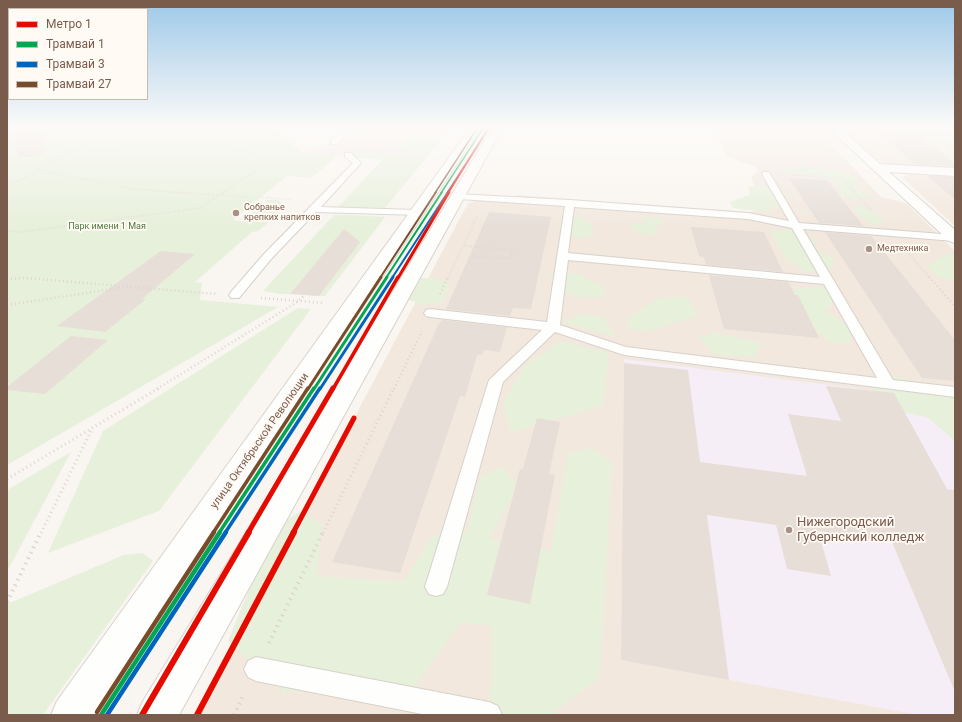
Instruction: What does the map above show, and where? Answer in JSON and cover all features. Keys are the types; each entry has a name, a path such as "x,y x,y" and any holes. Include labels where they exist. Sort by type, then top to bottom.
{"main road":[{"name":"улица Октябрьской Революции","path":"71,715 431,194 449,161"},
{"path":"157,715 479,161"},
{"path":"869,161 955,238"},
{"path":"877,168 955,172"},
{"path":"431,194 453,206"},
{"path":"417,213 453,206"}],"lane":[{"path":"235,295 268,256 357,164 354,161"},
{"path":"766,174 888,384"},
{"path":"453,206 485,197 748,216 797,226 955,238"},
{"path":"436,587 496,380 553,327 570,203"},
{"path":"317,205 417,213"},
{"path":"562,256 828,281"},
{"path":"430,314 553,327 624,351 955,392"},
{"path":"256,669 489,715"}],"path":[{"path":"7,187 54,161"},
{"path":"7,231 20,232 200,208 262,166 262,161"},
{"path":"37,170 133,189 248,197"},
{"path":"261,197 317,205"},
{"path":"234,715 464,246 485,197"},
{"path":"464,246 513,250 510,259 473,256"},
{"path":"7,278 26,278 124,288 235,295 297,302 325,303"},
{"path":"7,305 124,288"},
{"path":"7,479 92,429 297,302 305,295"},
{"path":"7,602 92,429"}],"shaded area":[{"path":"738,161 847,161 881,197 906,203 955,251 955,715 197,715 468,203 475,201 496,201 517,195 750,212 762,207 751,177 758,171 756,167"},
{"path":"880,161 955,161 955,169 889,165"},
{"path":"906,175 955,176 955,226 903,178"},
{"name":"Нижегородский Губернский колледж","path":"624,359 955,401 955,715 919,715 621,660"}],"green space":[{"name":"Парк имени 1 Мая","path":"7,161 332,161 311,178 287,176 233,220 245,222 253,211 267,200 279,200 286,207 258,231 252,232 195,282 202,283 200,300 278,307 7,465"},
{"path":"381,161 424,161 385,208 338,207"},
{"path":"801,164 820,170 837,171 858,178 857,189 874,197 857,199 842,196 836,182 818,174 789,174 781,170"},
{"path":"762,185 780,190 787,201 766,212 733,208 730,202 749,195 749,187"},
{"path":"852,206 863,206 886,221 874,225 863,220"},
{"path":"334,215 385,217 325,296 319,296 338,270 312,268 290,294 263,291"},
{"path":"580,216 592,225 591,237 574,238 559,221"},
{"path":"641,217 659,217 665,224 654,226 659,233 648,235 632,230 630,223 644,225"},
{"path":"789,229 812,237 817,249 835,260 830,273 807,272 786,260 770,231"},
{"path":"949,253 955,255 955,281 937,277 927,265"},
{"path":"576,273 603,287 605,297 580,298 553,286 550,274"},
{"path":"414,278 438,278 450,284 443,302 423,305 404,298"},
{"path":"823,286 843,298 824,310 849,326 851,343 831,343 793,314 787,290"},
{"path":"687,297 698,315 649,331 629,329 627,318 659,298"},
{"path":"298,308 311,309 159,511 48,553 103,431"},
{"path":"582,314 604,317 615,337 563,322"},
{"path":"713,332 761,343 755,357 713,354 699,338"},
{"path":"560,341 609,353 603,406 510,432 503,402 525,365"},
{"path":"895,376 955,392 955,441 927,417 891,410 870,387"},
{"path":"592,448 612,462 600,678 550,715 490,715 492,626 462,622 413,688 282,692 228,641 275,527 301,511 322,524 317,576 403,582 433,535 467,532 480,477 501,467 519,485 489,539 551,552 568,453"},
{"path":"71,452 9,568 7,568 7,490"},
{"path":"143,553 153,561 43,715 7,715 7,604 124,555"}],"building":[{"path":"911,161 952,161 955,163 955,166 915,164"},
{"path":"928,176 955,177 955,200"},
{"path":"789,178 827,180 863,226 819,223"},
{"path":"489,212 551,217 531,309 513,308 510,316 446,309"},
{"path":"691,227 764,232 783,272 706,265 704,257 699,256"},
{"path":"344,229 360,242 319,296 290,294"},
{"path":"825,232 871,236 955,340 955,381 922,378"},
{"path":"161,251 195,254 142,299 146,299 105,332 57,326"},
{"path":"709,275 788,282 795,295 798,295 819,338 724,329"},
{"path":"442,320 507,327 500,352 484,350 482,355 477,355 465,397 460,396 400,573 332,562 439,323"},
{"path":"71,336 108,340 45,394 7,390 7,387"},
{"path":"624,363 688,370 700,462 807,476 788,414 841,421 826,386 894,393 947,489 955,490 955,692 892,542 818,531 831,576 787,569 776,525 707,515 729,680 621,660"},
{"path":"537,418 560,422 549,474 555,475 530,604 487,595 520,469 523,469"}],"metro line":[{"name":"1","path":"142,715 426,229 468,161"},
{"name":"1","path":"197,715 354,418"}],"tram line":[{"name":"27","path":"97,712 456,161"},
{"name":"1","path":"101,715 462,161"},
{"name":"3","path":"107,715 468,161"}],"place":[{"name":"Собранье крепких напитков","path":"236,213"},
{"name":"Медтехника","path":"869,249"},
{"name":"Нижегородский Губернский колледж","path":"789,530"}]}
